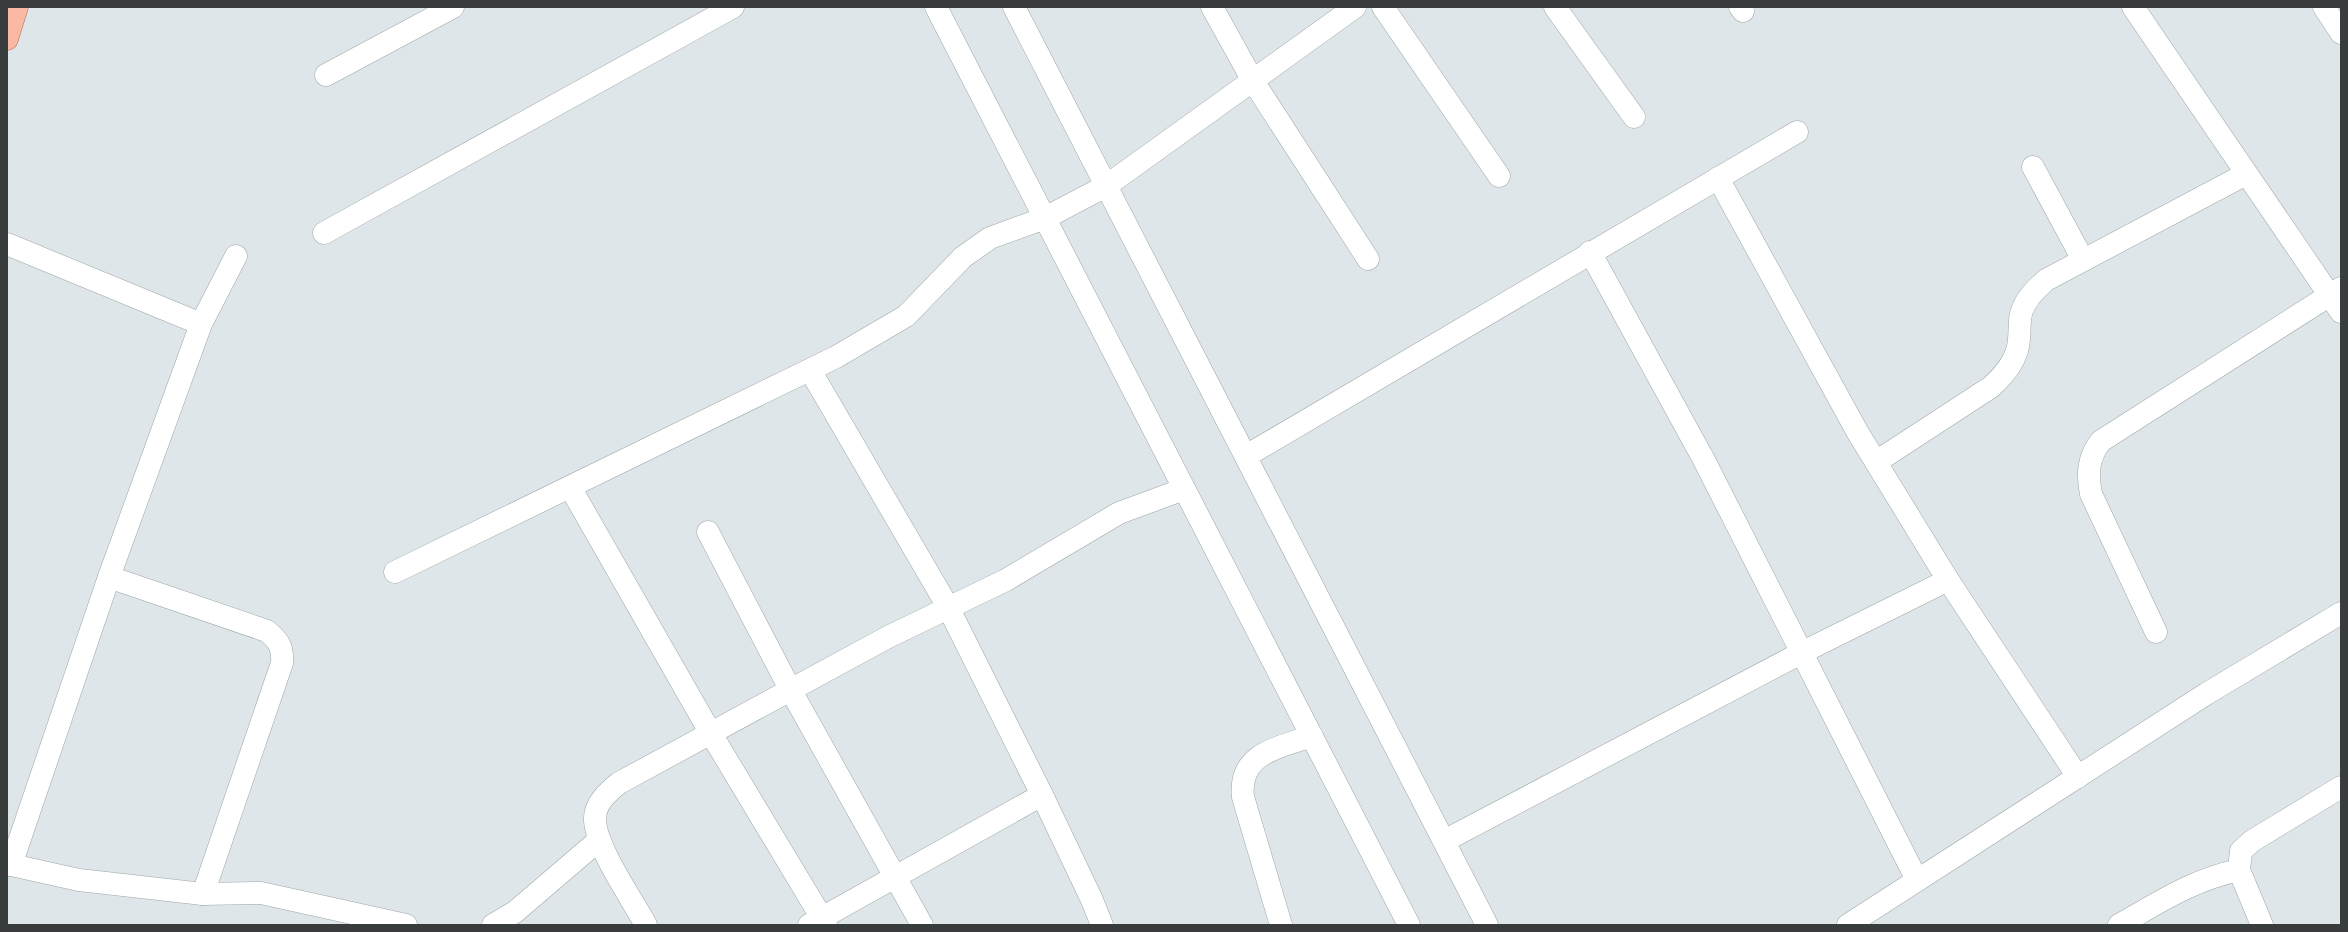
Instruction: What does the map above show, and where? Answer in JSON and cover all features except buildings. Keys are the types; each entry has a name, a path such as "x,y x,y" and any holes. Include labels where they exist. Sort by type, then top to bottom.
{"main road":[{"path":"7,39 17,7"}],"street":[{"path":"326,75 453,7"},
{"path":"324,233 733,7"},
{"path":"936,7 1409,925"},
{"path":"1014,7 1487,925"},
{"path":"1212,7 1253,81 1368,259"},
{"path":"395,572 810,370 906,316 963,258 990,238 1044,218 1106,186 1355,7"},
{"path":"1383,7 1498,176"},
{"path":"1555,7 1634,117"},
{"path":"2133,7 2246,174 2337,299 2101,441 2092,452 2088,478 2091,494 2156,632"},
{"path":"2324,7 2341,33"},
{"path":"1246,456 1590,252 1797,132"},
{"path":"2033,167 2083,260"},
{"path":"1876,462 1991,387 2004,375 2017,350 2020,316 2032,292 2046,280 2246,174"},
{"path":"1718,178 1876,462 1948,580 2078,777"},
{"path":"7,244 201,324"},
{"path":"1590,252 1704,460 1917,880"},
{"path":"236,256 201,324 9,864 79,880 203,894 261,893 406,925"},
{"path":"810,370 948,607 1042,795 1092,900 1102,925"},
{"path":"570,486 819,923 895,877 1042,795"},
{"path":"646,925 599,840 595,819 598,806 606,794 641,769 888,637 1006,580 1119,513 1184,489"},
{"path":"708,532 790,689 922,925"},
{"path":"110,577 267,632 280,642 283,653 282,663 203,894"},
{"path":"1444,841 1801,653 1948,580"},
{"path":"1848,925 2206,694 2341,613"},
{"path":"1281,925 1243,797 1242,784 1249,765 1260,755 1312,736"},
{"path":"2262,925 2239,870 2242,851 2252,841 2341,787"},
{"path":"493,925 515,912 599,840"},
{"path":"2119,925 2190,885 2212,876 2239,870"}]}
